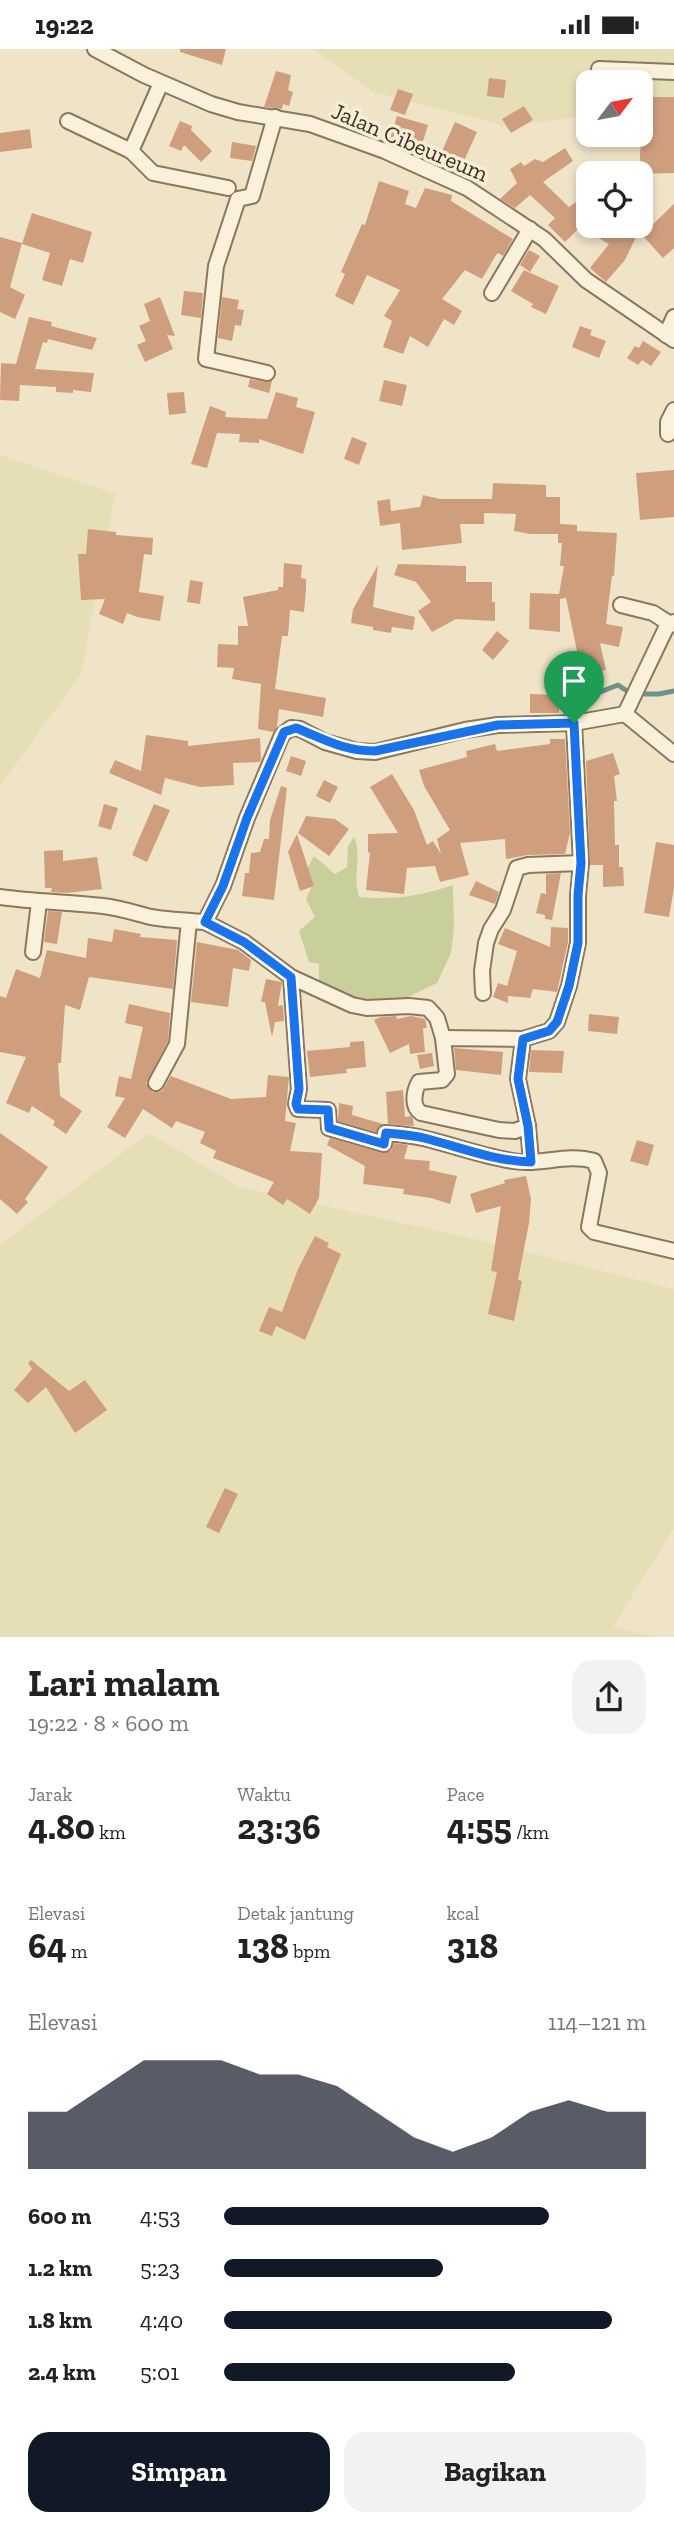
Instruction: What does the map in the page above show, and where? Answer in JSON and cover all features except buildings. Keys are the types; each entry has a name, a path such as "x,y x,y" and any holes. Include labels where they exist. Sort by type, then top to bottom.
{"street":[{"name":"Jalan Cibeureum","path":"95,49 161,83 229,109 310,124 385,151 467,188 544,239 586,280 670,337"},
{"path":"599,69 674,72"},
{"path":"131,151 161,83"},
{"path":"267,373 206,359 216,266 238,199 252,196 275,117"},
{"path":"68,121 131,151 153,173 228,188"},
{"path":"492,293 530,229"},
{"path":"670,337 674,317"},
{"path":"668,434 668,422 674,410"},
{"path":"621,605 653,613 672,623 625,714"},
{"path":"205,922 223,886 247,818 286,730 296,728 325,742 357,751 375,751 498,725 574,723 625,714 674,754"},
{"path":"443,1038 523,1039 549,1031 557,1022 578,943 581,863 574,723"},
{"path":"483,993 482,971 486,943 503,910 517,869 528,865 581,863"},
{"path":"0,897 96,905 151,916 205,922 244,942 291,977 352,1005 367,1008 428,1008 437,1018 443,1038 447,1074 442,1080 424,1080 418,1083 414,1104 417,1110 499,1130 515,1131 528,1126"},
{"path":"33,951 39,902"},
{"path":"156,1083 177,1044 189,921"},
{"path":"291,977 298,1109 328,1110 329,1128 384,1144 386,1133 421,1137 514,1162 564,1157 594,1161 599,1173 589,1227 594,1232 674,1251"},
{"path":"523,1039 518,1079 528,1126 531,1162"}],"shaded area":[{"path":"313,49 674,49 674,105 653,108 653,70 576,70 576,117 507,126 373,92"},
{"path":"0,455 115,494 81,674 0,786"},
{"path":"149,1133 239,1187 475,1239 674,1289 674,1528 613,1627 655,1637 0,1637 0,1245"}],"green space":[{"path":"354,837 358,852 359,897 407,896 453,885 454,928 451,953 437,983 408,997 365,1006 319,988 319,964 309,962 299,931 315,917 306,899 313,884 307,869 314,856 335,874 347,867 348,846"}],"waterway":[{"path":"573,696 585,698 618,685 630,693"},
{"path":"645,694 674,691"}],"route":[{"path":"574,723 581,863 578,943 569,986 557,1022 549,1031 523,1039 518,1079 528,1126 531,1162 514,1162 481,1155 421,1137 386,1133 384,1144 329,1128 328,1110 298,1109 291,977 244,942 205,922 216,903 247,818 284,732 296,728 325,742 357,751 375,751 498,725 574,723"}]}
